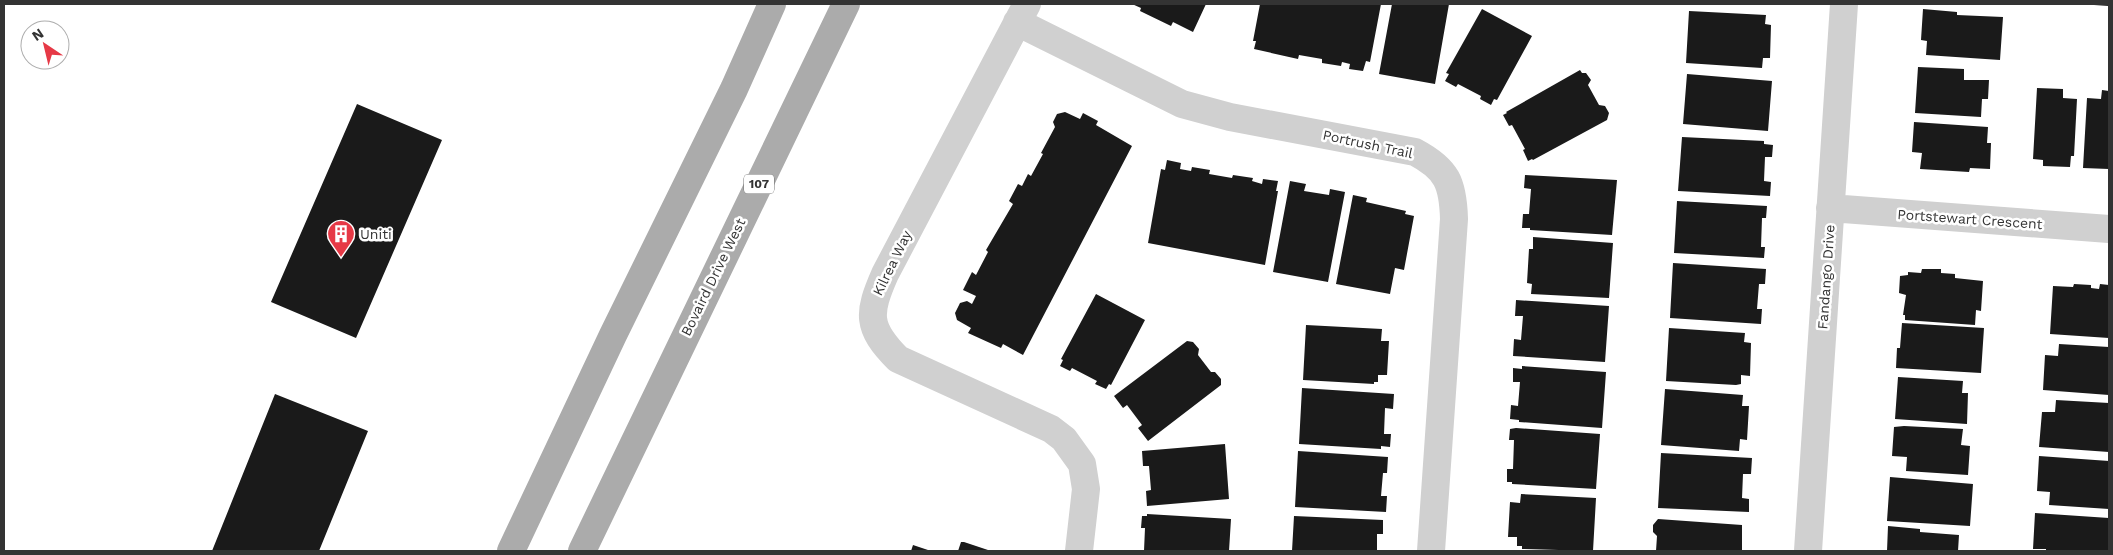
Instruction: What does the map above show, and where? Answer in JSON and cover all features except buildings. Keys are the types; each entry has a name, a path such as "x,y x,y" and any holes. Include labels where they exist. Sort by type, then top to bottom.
{"main road":[{"path":"511,551 613,334 734,89 772,4"},
{"name":"Bovaird Drive West","path":"582,551 846,4"}],"street":[{"name":"Fandango Drive","path":"1808,551 1844,4"},
{"name":"Kilrea Way","path":"1022,13 885,274 872,302 874,326 882,342 898,359 1051,429 1069,444 1082,464 1086,489 1079,551"},
{"name":"Portrush Trail","path":"1022,13 1182,104 1230,116 1414,152 1433,162 1448,178 1453,197 1454,219 1431,551"},
{"name":"Portstewart Crescent","path":"1830,208 2109,229"}],"place":[{"name":"Uniti","path":"341,258"}]}
